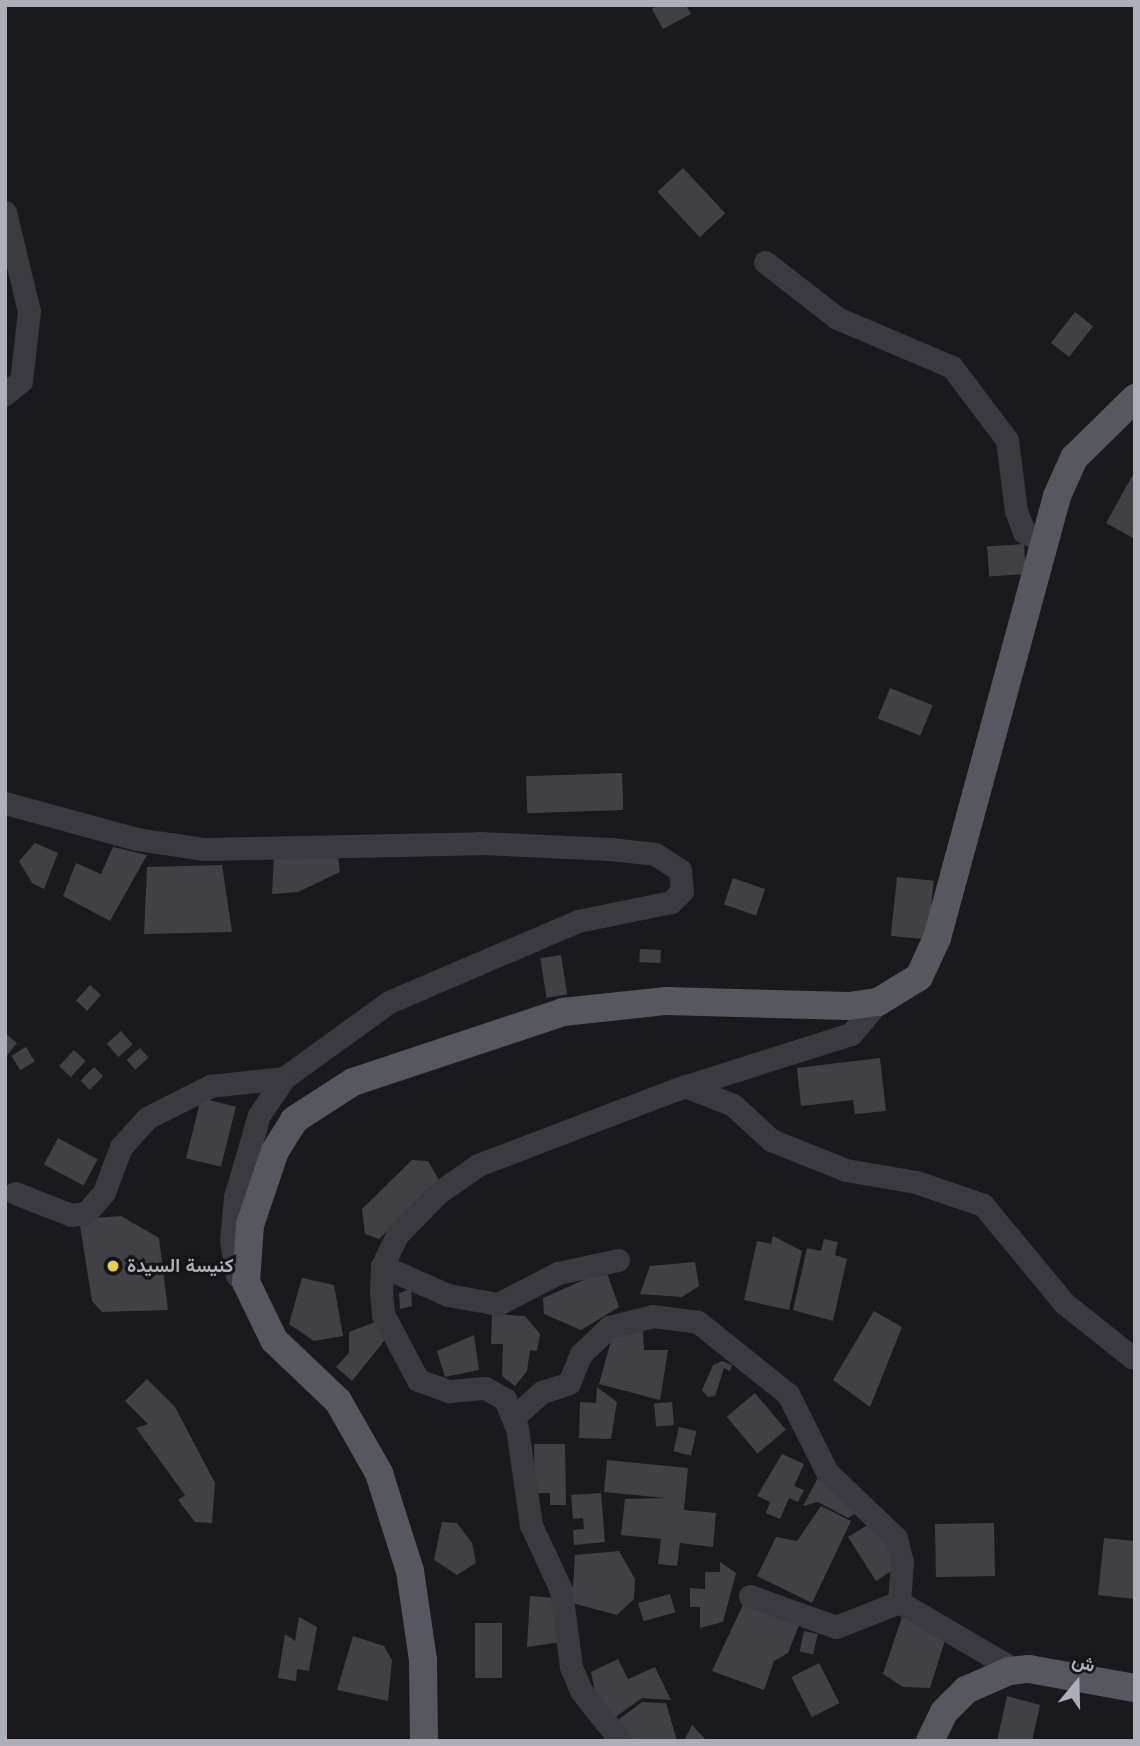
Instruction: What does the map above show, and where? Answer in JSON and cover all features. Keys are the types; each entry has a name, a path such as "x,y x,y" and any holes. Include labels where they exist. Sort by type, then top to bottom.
{"main road":[{"path":"424,1741 423,1660 410,1571 379,1474 338,1401 274,1340 246,1282 250,1225 275,1151 294,1120 353,1082 563,1012 599,1006 878,1002 909,985 929,962 1041,540 1074,458 1135,398"},
{"path":"930,1741 944,1712 966,1690 1029,1669 1135,1688"}],"street":[{"path":"5,212 29,311 24,370 5,394"},
{"path":"765,262 836,318 952,367 1007,440 1016,512 1024,532 1041,540"},
{"path":"5,803 137,839 204,849 480,843 610,849 655,854 680,870 682,891 671,902 578,921 389,1002 284,1078 259,1115 235,1197 231,1241 237,1275 246,1282"},
{"path":"621,1741 588,1702 571,1667 561,1590 531,1525 514,1417 496,1391 433,1388 413,1375 383,1314 382,1266 397,1236 438,1193 478,1165 685,1086 851,1034 878,1002"},
{"path":"15,1192 71,1215 86,1213 104,1192 121,1147 147,1118 210,1086 284,1078"},
{"path":"685,1086 733,1105 771,1140 846,1170 916,1182 984,1205 1064,1303 1132,1357"},
{"path":"382,1266 448,1295 498,1304 558,1273 618,1260"},
{"path":"514,1417 542,1392 569,1383 581,1354 609,1327 653,1316 698,1322 788,1394 827,1472 896,1538 902,1562 899,1602"},
{"path":"750,1597 836,1628 899,1602"},
{"path":"899,1602 1012,1668 1029,1669"}],"building":[{"path":"658,5 686,5 691,14 663,29 652,9"},
{"path":"683,168 725,213 700,237 657,192"},
{"path":"1075,312 1093,326 1069,357 1051,343"},
{"path":"1135,471 1135,539 1106,523"},
{"path":"1024,544 1026,574 989,577 987,547"},
{"path":"890,688 933,705 920,736 878,719"},
{"path":"622,773 623,810 527,813 526,776"},
{"path":"35,843 58,853 44,889 32,883 19,861"},
{"path":"113,847 147,855 110,921 63,896 76,863 101,874"},
{"path":"274,855 338,856 340,872 298,892 272,894"},
{"path":"222,865 232,932 144,934 147,867"},
{"path":"897,877 934,881 928,940 891,936"},
{"path":"733,878 765,889 756,916 724,904"},
{"path":"640,949 661,950 660,963 639,962"},
{"path":"561,955 567,995 547,998 540,958"},
{"path":"90,985 101,995 87,1011 76,1001"},
{"path":"121,1031 133,1045 118,1057 107,1043"},
{"path":"5,1033 17,1043 5,1058"},
{"path":"26,1047 35,1062 20,1070 11,1056"},
{"path":"140,1048 149,1058 135,1070 127,1060"},
{"path":"74,1050 86,1061 71,1077 59,1066"},
{"path":"880,1058 886,1111 855,1114 853,1100 801,1106 797,1068"},
{"path":"94,1067 103,1076 90,1090 81,1080"},
{"path":"201,1098 236,1107 221,1167 186,1158"},
{"path":"58,1138 98,1159 84,1186 44,1164"},
{"path":"412,1160 428,1161 439,1180 379,1239 365,1234 362,1209"},
{"path":"121,1216 159,1238 168,1310 102,1312 92,1301 79,1219"},
{"path":"773,1236 802,1251 789,1310 744,1300 757,1241 771,1244"},
{"path":"824,1239 838,1242 835,1255 847,1259 833,1321 793,1310 807,1248 821,1251"},
{"path":"695,1262 699,1286 682,1297 640,1294 650,1266"},
{"path":"606,1270 619,1307 581,1330 544,1314 543,1298"},
{"path":"302,1278 334,1285 343,1336 314,1341 289,1324"},
{"path":"411,1289 412,1306 400,1309 399,1293"},
{"path":"874,1311 902,1327 870,1407 833,1380"},
{"path":"492,1314 525,1316 540,1334 537,1351 530,1350 527,1371 515,1386 502,1376 503,1344 491,1344"},
{"path":"380,1320 388,1336 352,1381 336,1367 349,1353 349,1332"},
{"path":"628,1325 643,1330 644,1350 668,1350 660,1400 599,1384 611,1341"},
{"path":"474,1335 479,1370 445,1377 437,1351"},
{"path":"722,1361 732,1365 730,1371 724,1368 715,1396 708,1397 702,1390 713,1365"},
{"path":"147,1379 175,1407 215,1483 212,1523 195,1522 178,1500 185,1495 136,1428 148,1424 125,1401"},
{"path":"597,1387 617,1402 611,1439 579,1438 580,1402 596,1403"},
{"path":"755,1393 786,1430 758,1454 727,1417"},
{"path":"672,1402 674,1425 656,1426 654,1404"},
{"path":"679,1427 697,1431 691,1455 673,1451"},
{"path":"534,1444 565,1444 566,1505 550,1505 550,1493 535,1493"},
{"path":"782,1454 804,1464 794,1486 804,1490 798,1502 789,1498 780,1519 766,1513 770,1502 757,1496"},
{"path":"607,1460 688,1468 684,1510 716,1513 713,1547 680,1543 677,1566 658,1564 661,1539 621,1535 625,1499 665,1498 604,1492"},
{"path":"821,1472 864,1508 848,1518 818,1502 803,1506"},
{"path":"601,1493 605,1542 574,1545 573,1530 584,1529 583,1518 573,1519 571,1495"},
{"path":"821,1506 851,1521 812,1603 757,1576 776,1537 797,1541"},
{"path":"442,1522 457,1523 472,1543 476,1563 457,1575 434,1560"},
{"path":"871,1523 899,1555 896,1568 876,1581 848,1537"},
{"path":"994,1523 995,1576 936,1577 935,1524"},
{"path":"1104,1538 1135,1541 1135,1599 1098,1595"},
{"path":"619,1551 635,1579 634,1599 617,1615 572,1603 575,1555"},
{"path":"720,1562 736,1573 723,1622 700,1628 700,1607 690,1607 690,1588 705,1589 705,1572 720,1572"},
{"path":"670,1594 675,1612 644,1621 638,1603"},
{"path":"530,1596 557,1598 561,1642 527,1647"},
{"path":"747,1596 800,1623 788,1653 774,1661 764,1690 712,1671"},
{"path":"299,1617 317,1627 309,1671 297,1669 296,1681 278,1678 285,1634 295,1641"},
{"path":"902,1617 947,1634 930,1688 903,1687 883,1674"},
{"path":"475,1623 502,1623 502,1678 475,1678"},
{"path":"804,1631 818,1634 813,1654 800,1652"},
{"path":"353,1636 384,1646 392,1660 388,1701 337,1690"},
{"path":"618,1659 628,1679 655,1667 671,1700 642,1698 614,1718 595,1692 591,1672"},
{"path":"819,1663 839,1703 812,1717 791,1677"},
{"path":"1007,1696 1040,1705 1032,1741 997,1741"},
{"path":"642,1702 666,1703 677,1741 634,1741 618,1720"},
{"path":"692,1725 707,1741 684,1741"}],"place":[{"name":"كنيسة السيدة","path":"113,1266"}]}
